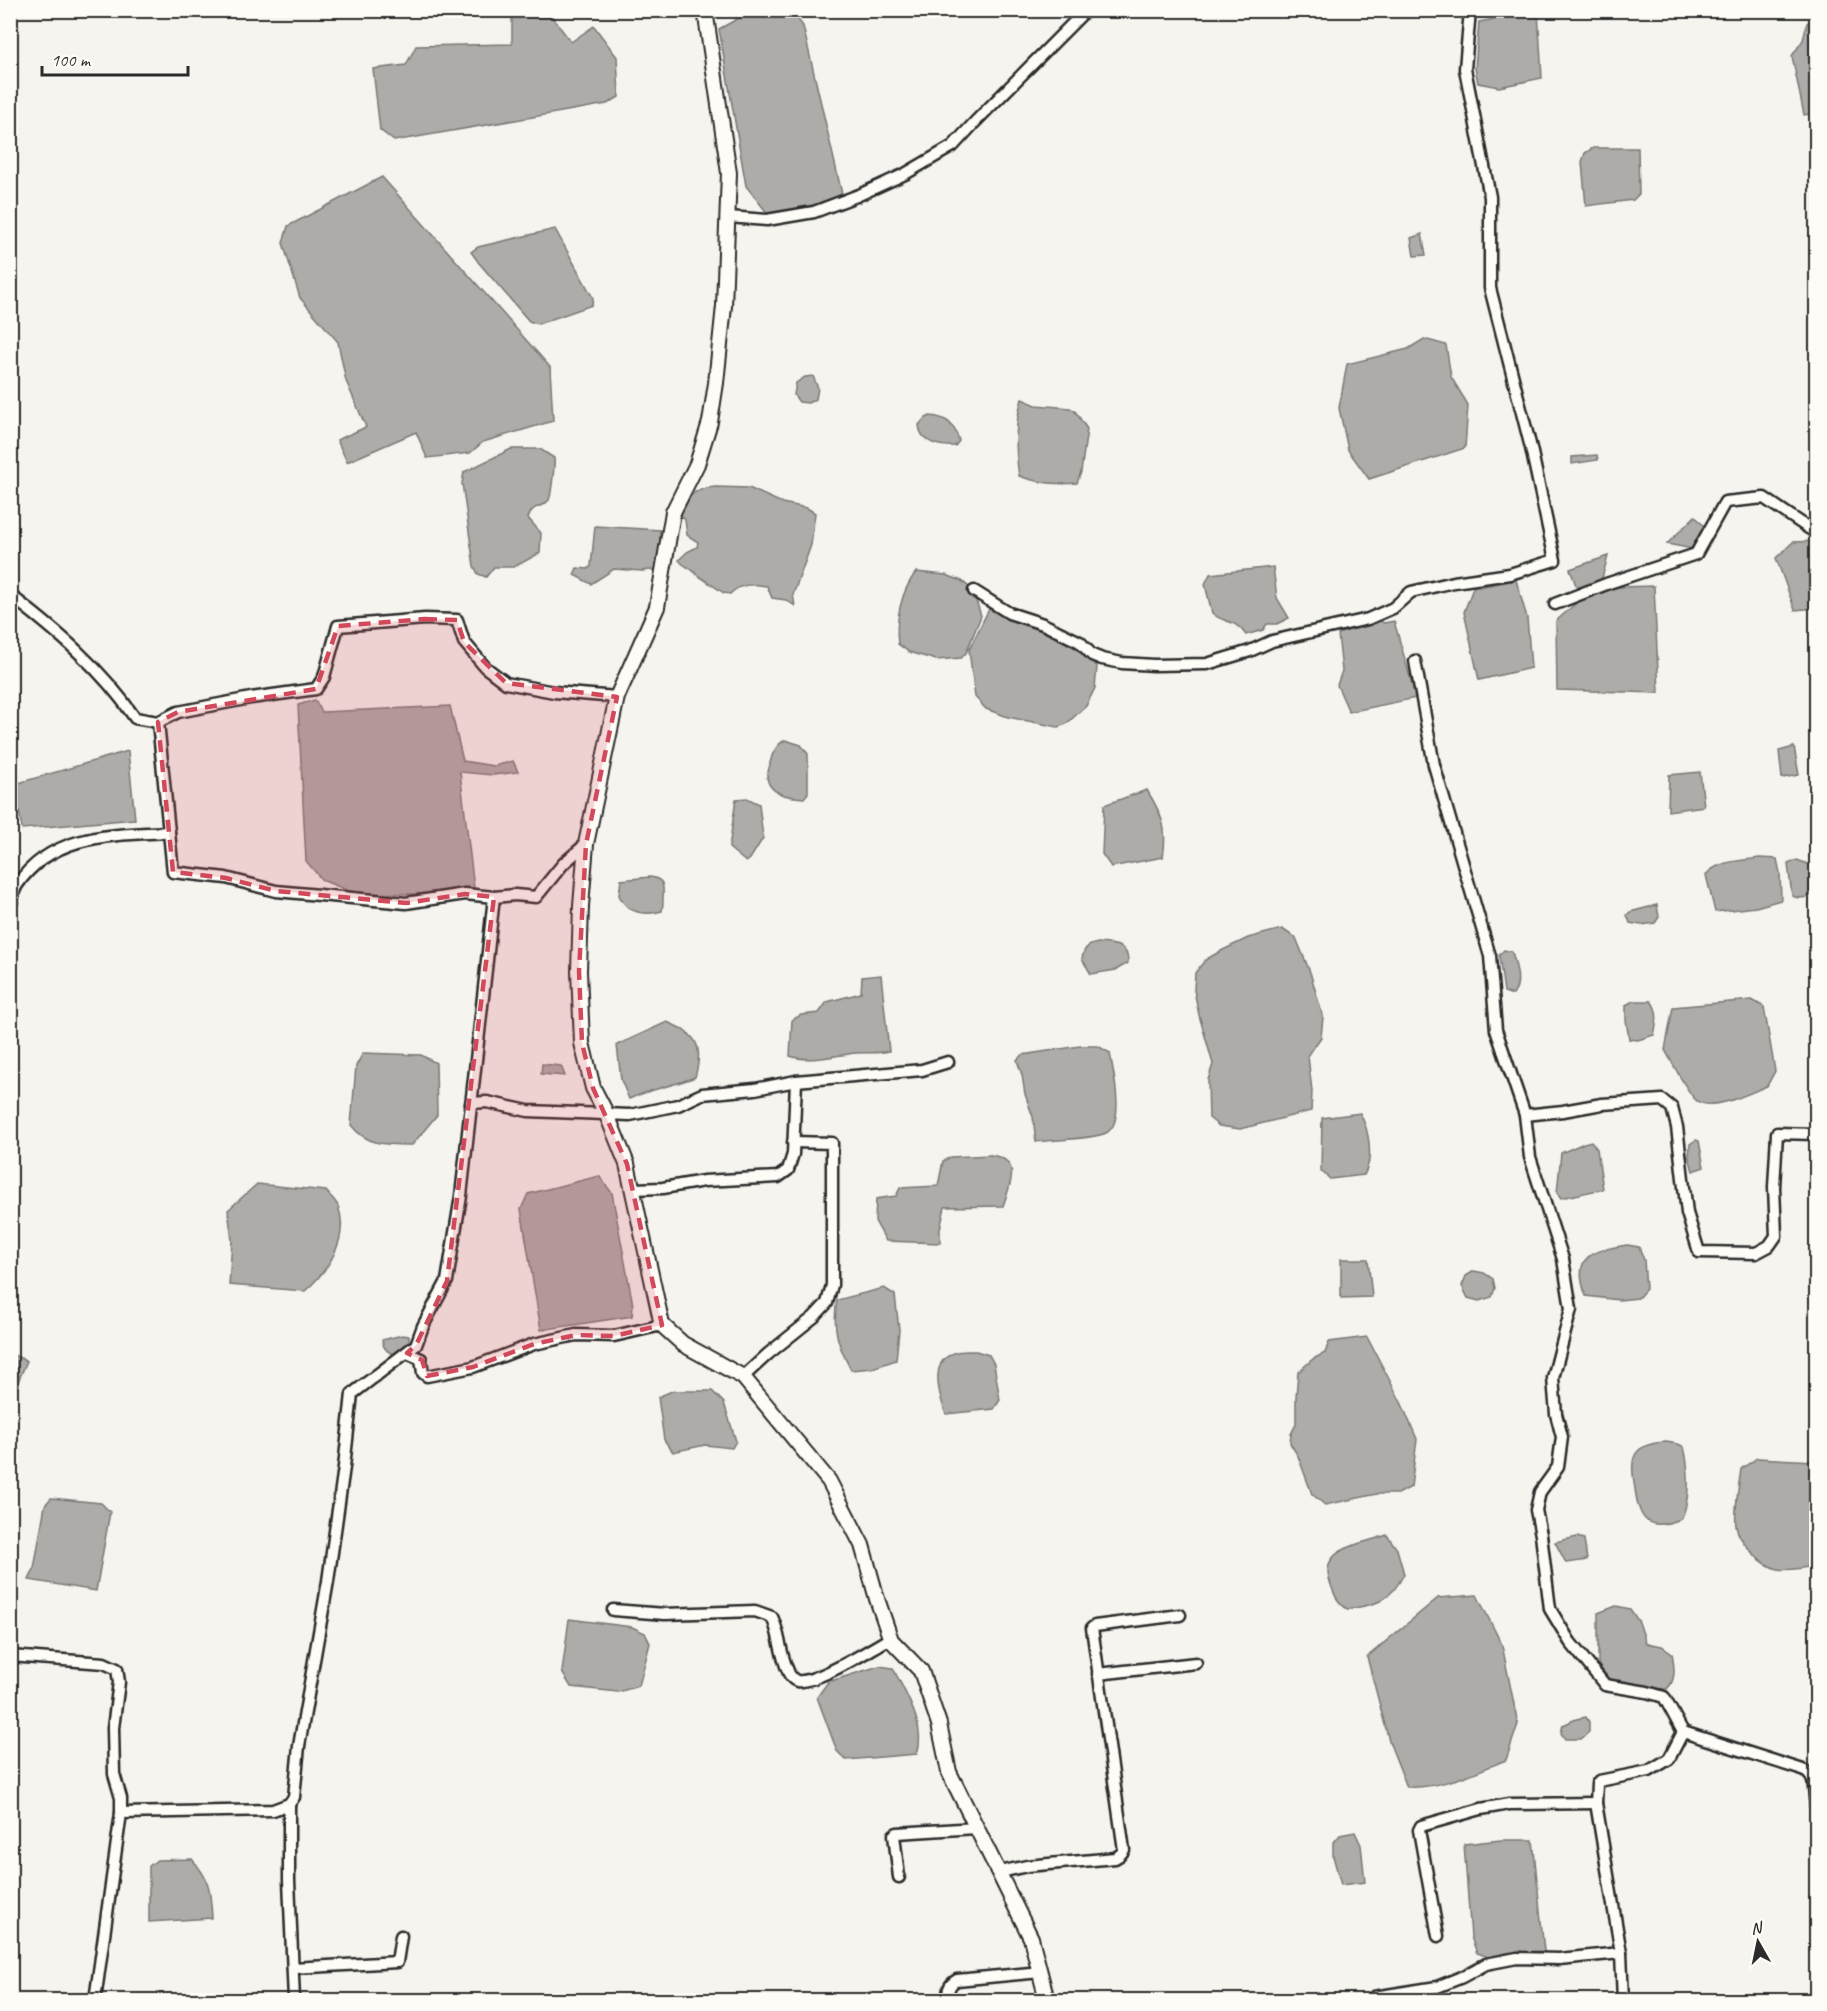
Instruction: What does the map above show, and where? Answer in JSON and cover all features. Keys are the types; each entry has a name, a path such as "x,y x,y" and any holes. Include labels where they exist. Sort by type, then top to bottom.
{"street":[{"path":"705,10 729,173 724,306 710,422 697,464 673,512 657,607 617,697 586,844 579,971 582,1043 593,1088 627,1164 662,1325 683,1344 743,1377 829,1482 862,1545 891,1640 921,1671 939,1724 949,1772 1031,1938 1047,2001"},
{"path":"728,217 767,220 814,212 905,174 953,146 1086,10"},
{"path":"974,591 1009,613 1043,624 1080,642 1092,655 1102,659 1154,665 1207,664 1250,651 1272,641 1368,619 1392,608 1411,592 1454,582 1510,574 1555,560 1531,448 1490,288 1490,197 1465,69 1470,10"},
{"path":"1555,604 1696,554 1725,502 1764,498 1810,529 1816,529"},
{"path":"10,595 76,649 120,696 135,718 158,722 178,712 251,698 316,689 324,677 338,626 425,619 457,620 464,642 484,667 506,683 554,692 617,697"},
{"path":"1415,662 1434,765 1490,956 1496,1030 1525,1115 1530,1157 1563,1259 1571,1309 1553,1378 1556,1414 1562,1437 1558,1467 1540,1492 1536,1510 1550,1609 1570,1642 1605,1685 1647,1692 1664,1698 1683,1732 1806,1771 1813,1779 1816,1807"},
{"path":"158,722 173,872 226,878 276,891 406,903 465,894 536,897 563,864 586,844"},
{"path":"10,907 15,887 41,858 65,846 74,842 112,835 169,832"},
{"path":"121,1813 273,1810 289,1804 294,1797 299,1746 328,1581 352,1394 416,1345 423,1326 447,1281 461,1196 494,897"},
{"path":"471,1103 487,1102 528,1111 630,1115 678,1105 702,1094 755,1089 796,1081 922,1070 948,1062"},
{"path":"633,1189 663,1188 704,1181 778,1177 788,1170 793,1154 796,1081"},
{"path":"1525,1115 1602,1104 1662,1100 1672,1108 1677,1127 1687,1213 1699,1252 1756,1253 1768,1246 1776,1236 1774,1187 1777,1133 1816,1134"},
{"path":"743,1377 814,1317 827,1303 832,1285 831,1143 793,1142"},
{"path":"407,1353 421,1359 423,1373 427,1376 473,1367 534,1344 576,1335 614,1336 662,1325"},
{"path":"613,1610 665,1614 755,1611 772,1617 777,1627 788,1671 793,1679 799,1681 821,1675 891,1640"},
{"path":"1000,1872 1027,1866 1115,1858 1124,1850 1092,1628 1180,1616"},
{"path":"10,1656 104,1663 117,1669 119,1682 113,1728 114,1774 121,1798 121,1813 95,2001"},
{"path":"1098,1674 1196,1663"},
{"path":"1623,2001 1621,1953 1596,1803 1597,1784 1599,1781 1649,1771 1669,1759 1683,1732"},
{"path":"1438,1936 1419,1830 1421,1826 1481,1809 1509,1804 1596,1803"},
{"path":"289,1804 289,1880 294,2001"},
{"path":"899,1877 894,1845 894,1835 897,1833 976,1828"},
{"path":"293,1968 397,1962 401,1936"},
{"path":"1374,2001 1374,1997 1437,1987 1486,1964 1517,1958 1559,1959 1621,1953"},
{"path":"948,2001 948,1989 951,1983 957,1980 1041,1972"}],"highlighted area":[{"path":"425,619 457,620 464,642 506,683 617,697 586,844 579,971 582,1043 593,1088 627,1164 662,1325 614,1336 576,1335 534,1344 473,1367 427,1376 422,1360 407,1353 416,1345 447,1281 494,897 465,894 406,903 276,891 226,878 173,872 158,722 178,712 316,689 338,626"}],"shaded area":[{"path":"791,10 803,26 842,194 834,201 768,214 746,186 719,29 739,18"},
{"path":"1538,11 1542,78 1499,87 1478,83 1475,68 1479,22"},
{"path":"550,14 571,42 594,26 617,57 619,97 607,104 394,141 380,130 373,69 406,65 416,46 512,44 512,15"},
{"path":"1816,17 1816,113 1804,115 1792,56 1803,40 1807,23"},
{"path":"1593,148 1638,148 1639,194 1633,200 1586,206 1582,162 1585,153"},
{"path":"382,177 550,367 553,421 483,442 470,453 427,458 416,432 347,462 337,440 366,427 346,381 338,342 300,298 283,243 288,226"},
{"path":"555,229 593,298 592,305 538,324 529,321 471,252 478,247"},
{"path":"1422,234 1426,255 1414,256 1411,238"},
{"path":"1424,339 1446,345 1451,377 1468,405 1465,448 1369,479 1348,450 1339,408 1347,364 1408,349"},
{"path":"813,376 818,388 816,399 808,403 799,402 794,395 796,383 805,377"},
{"path":"1022,399 1036,405 1070,408 1075,411 1087,429 1081,472 1077,483 1047,483 1019,476 1016,437"},
{"path":"930,416 946,420 953,426 959,441 955,446 937,445 923,436 919,425"},
{"path":"511,449 540,449 554,458 549,500 532,510 528,518 541,533 540,553 514,567 494,567 486,577 478,574 474,566 462,483 464,472"},
{"path":"1597,455 1598,460 1572,464 1572,457"},
{"path":"715,487 749,488 782,503 807,508 815,513 811,545 793,595 795,606 786,600 772,598 767,586 747,585 730,594 724,593 679,560 687,552 697,547 698,542 687,535 685,520 679,512 693,493"},
{"path":"1695,516 1706,528 1693,549 1667,544"},
{"path":"595,526 660,530 659,569 642,571 614,569 591,584 574,575 577,568 588,569 591,566"},
{"path":"1816,541 1816,608 1795,610 1776,558 1793,542"},
{"path":"1608,556 1601,582 1577,588 1570,569"},
{"path":"1273,567 1277,598 1289,618 1277,624 1267,624 1263,630 1246,635 1233,623 1212,613 1205,584 1210,574"},
{"path":"916,572 946,575 962,581 970,588 981,616 966,653 961,658 936,660 909,652 898,644 897,625 900,606 906,588"},
{"path":"1516,580 1527,618 1531,668 1479,680 1464,612 1473,588"},
{"path":"1654,586 1659,693 1557,690 1556,621 1583,597 1617,587"},
{"path":"989,609 1060,639 1092,658 1097,667 1095,688 1086,706 1066,724 1058,727 1008,717 986,709 975,697 969,650"},
{"path":"1378,619 1384,623 1394,621 1416,698 1349,712 1337,685 1342,671 1338,634"},
{"path":"315,700 322,712 450,706 463,761 494,766 513,761 518,772 493,775 460,772 474,888 421,894 354,893 322,880 306,861 298,705"},
{"path":"785,740 801,745 808,754 808,793 804,798 781,794 775,791 768,782 767,775 772,756"},
{"path":"1794,747 1799,775 1782,778 1779,751"},
{"path":"128,751 135,819 22,829 15,784"},
{"path":"1700,772 1704,806 1668,811 1669,775"},
{"path":"1147,790 1157,807 1164,830 1163,857 1111,867 1102,854 1104,805"},
{"path":"747,798 759,804 763,838 746,862 729,848 736,799"},
{"path":"1760,858 1777,859 1781,900 1756,907 1715,912 1706,875 1717,866"},
{"path":"1797,860 1816,867 1816,891 1805,898 1792,896 1788,864"},
{"path":"650,877 659,880 662,884 662,911 636,912 626,906 619,895 621,880"},
{"path":"1657,905 1659,917 1655,923 1641,925 1630,923 1627,915 1630,912"},
{"path":"1282,929 1296,938 1310,972 1323,1017 1321,1037 1308,1056 1312,1091 1311,1111 1240,1129 1219,1126 1209,1118 1208,1080 1213,1064 1194,990 1195,973 1205,960 1219,952 1248,938"},
{"path":"1098,943 1119,946 1126,952 1128,963 1116,970 1091,974 1082,959 1087,948"},
{"path":"1504,950 1512,952 1516,969 1518,980 1513,995 1504,992 1499,955"},
{"path":"881,975 889,1051 815,1059 790,1056 792,1020 801,1015 819,1013 827,1002 861,993 862,977"},
{"path":"1752,1000 1764,1007 1775,1071 1767,1086 1722,1103 1704,1104 1697,1101 1665,1050 1673,1007"},
{"path":"1633,1001 1651,1001 1654,1005 1657,1017 1654,1035 1638,1040 1629,1039 1626,1005"},
{"path":"667,1022 685,1031 696,1042 699,1057 695,1077 629,1099 621,1080 617,1045"},
{"path":"1080,1046 1098,1046 1110,1053 1117,1096 1117,1108 1112,1127 1106,1133 1092,1137 1036,1142 1033,1117 1017,1060 1022,1055"},
{"path":"363,1053 421,1055 436,1063 437,1115 412,1145 371,1141 351,1125 356,1066"},
{"path":"542,1064 561,1066 565,1076 541,1074"},
{"path":"1360,1113 1366,1127 1370,1152 1364,1175 1330,1179 1321,1171 1322,1118"},
{"path":"1696,1140 1699,1141 1704,1167 1693,1171 1689,1157 1690,1144"},
{"path":"1591,1141 1597,1149 1603,1189 1561,1198 1557,1193 1561,1153"},
{"path":"991,1155 1001,1158 1011,1168 1011,1182 1003,1206 945,1207 940,1229 940,1243 886,1241 875,1221 876,1199 896,1196 900,1188 938,1186 943,1161 951,1157"},
{"path":"599,1176 612,1193 633,1305 632,1316 541,1330 521,1209 528,1194"},
{"path":"257,1184 326,1191 338,1206 341,1230 335,1253 322,1274 305,1291 229,1285 232,1240 228,1210"},
{"path":"1627,1245 1639,1247 1644,1260 1646,1289 1638,1298 1619,1300 1586,1296 1581,1272 1583,1263 1595,1253"},
{"path":"1341,1259 1368,1259 1372,1297 1341,1298"},
{"path":"1474,1271 1484,1273 1493,1279 1495,1288 1492,1297 1479,1301 1468,1298 1462,1286 1466,1276"},
{"path":"884,1288 895,1295 899,1330 896,1360 873,1368 851,1370 837,1337 835,1320 837,1300"},
{"path":"402,1335 409,1336 409,1345 396,1355 383,1346 382,1340"},
{"path":"1367,1337 1401,1402 1417,1439 1411,1487 1398,1494 1377,1494 1325,1505 1312,1494 1298,1456 1290,1443 1296,1424 1298,1372 1313,1359 1325,1353 1329,1342"},
{"path":"976,1351 989,1355 994,1364 1000,1400 994,1409 946,1414 938,1383 939,1367 942,1361 951,1354"},
{"path":"11,1354 27,1361 11,1398"},
{"path":"672,1391 712,1391 724,1403 736,1441 732,1448 705,1445 673,1452 664,1440 658,1397"},
{"path":"1666,1442 1684,1447 1688,1494 1681,1519 1670,1523 1653,1524 1647,1521 1639,1509 1633,1478 1633,1461 1639,1450 1645,1446"},
{"path":"1757,1458 1814,1461 1816,1465 1816,1565 1787,1570 1772,1567 1746,1546 1738,1532 1736,1505 1741,1469"},
{"path":"51,1498 101,1503 110,1512 96,1591 29,1580 34,1569 45,1505"},
{"path":"1387,1535 1397,1549 1404,1574 1393,1591 1381,1600 1374,1604 1347,1609 1338,1600 1331,1586 1328,1570 1330,1561 1345,1549"},
{"path":"1577,1537 1584,1539 1587,1560 1566,1563 1555,1542"},
{"path":"1477,1595 1502,1645 1518,1724 1506,1760 1445,1782 1407,1787 1390,1744 1367,1657 1438,1598"},
{"path":"1616,1606 1630,1609 1639,1622 1646,1643 1662,1646 1672,1653 1674,1677 1667,1689 1610,1681 1598,1664 1598,1613"},
{"path":"569,1619 632,1627 645,1633 650,1643 639,1686 618,1692 571,1687 562,1672"},
{"path":"879,1666 893,1668 909,1699 919,1732 917,1754 846,1760 837,1751 817,1697 828,1682"},
{"path":"1586,1717 1589,1722 1589,1732 1581,1739 1565,1739 1561,1733 1563,1725"},
{"path":"1355,1832 1361,1845 1365,1882 1341,1885 1333,1856 1333,1843 1340,1835"},
{"path":"1501,1840 1533,1840 1544,1951 1507,1953 1491,1958 1477,1953 1471,1937 1464,1844"},
{"path":"192,1859 206,1880 211,1900 212,1918 149,1922 149,1866 157,1860"}]}
